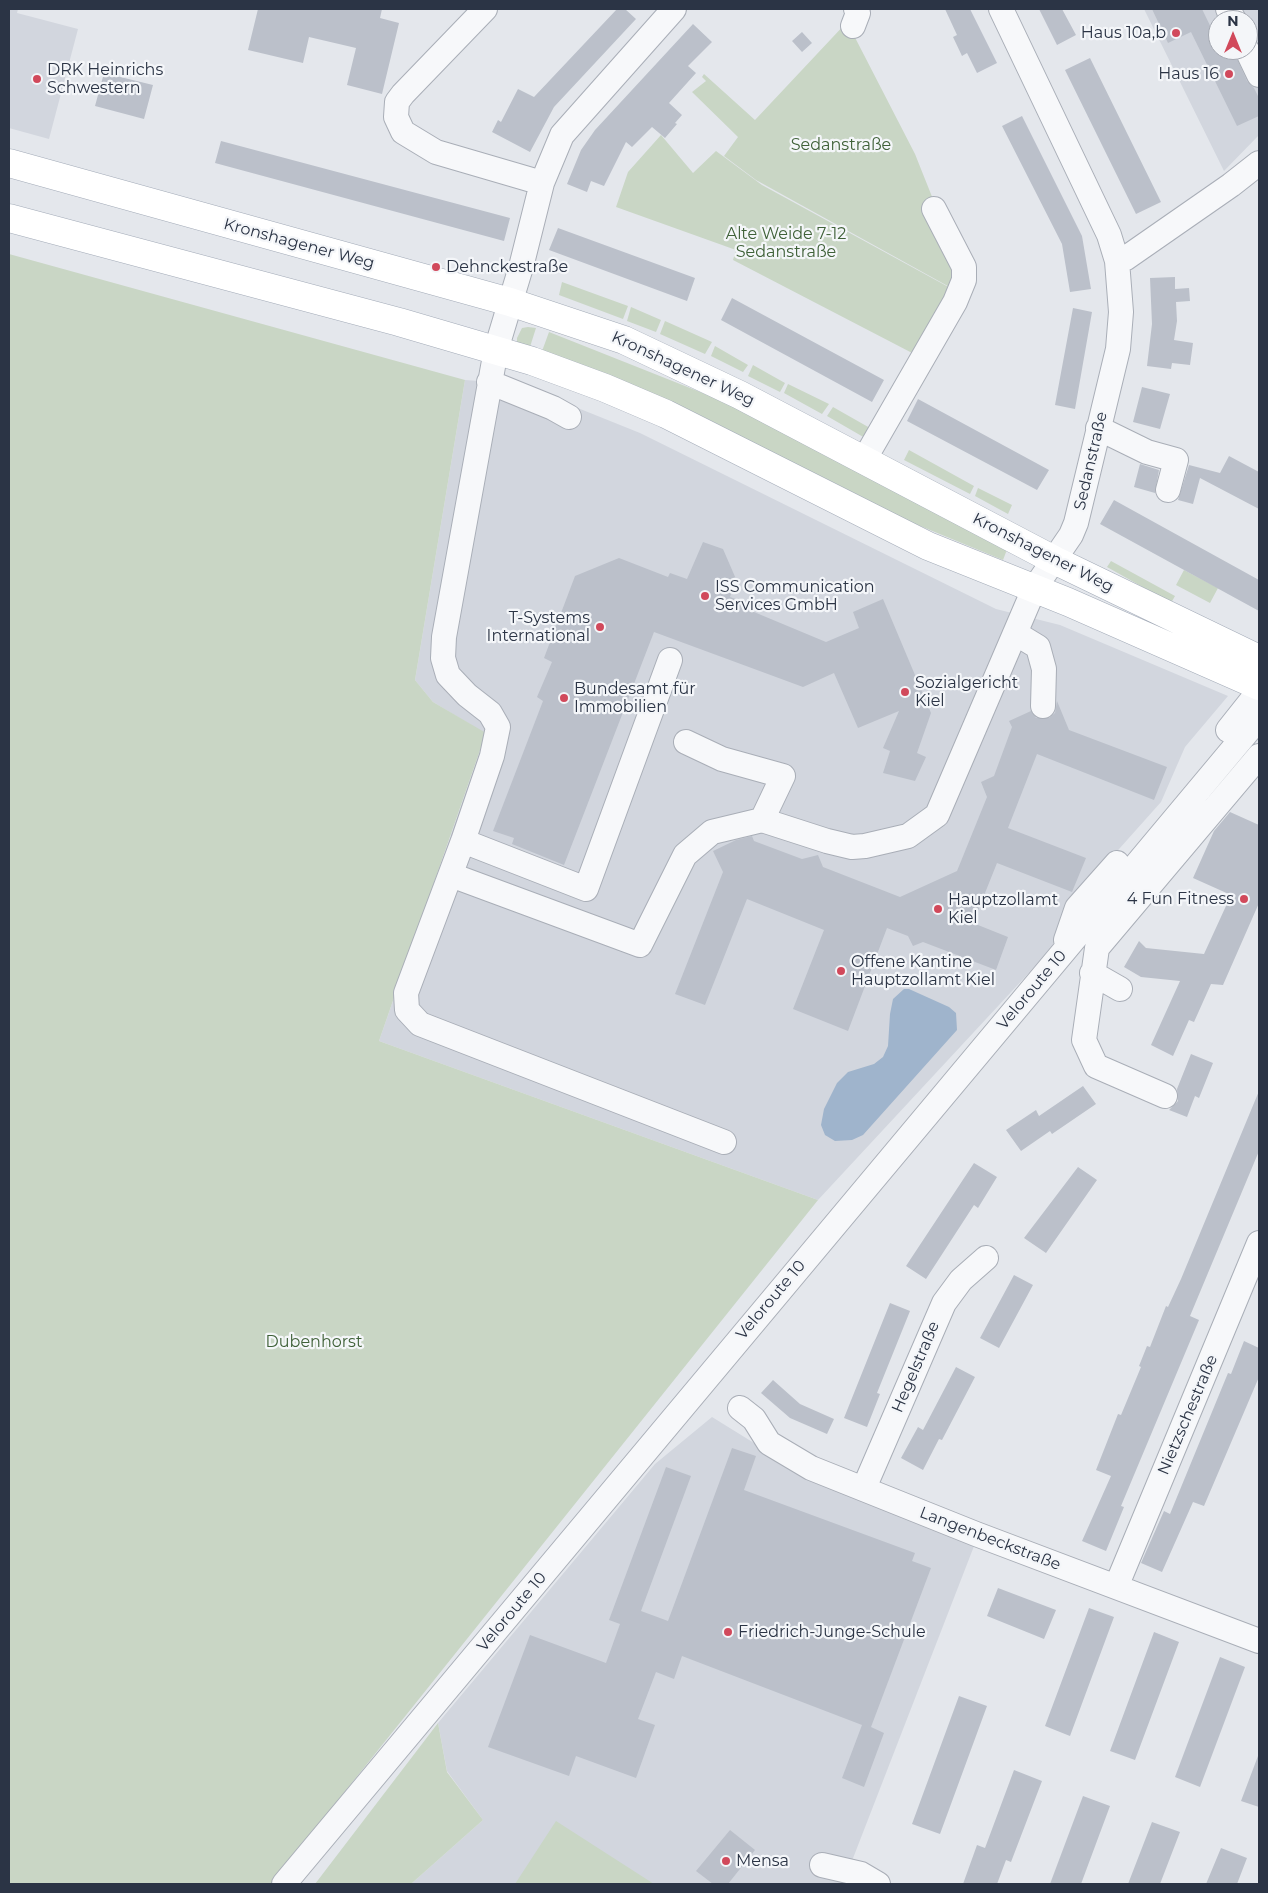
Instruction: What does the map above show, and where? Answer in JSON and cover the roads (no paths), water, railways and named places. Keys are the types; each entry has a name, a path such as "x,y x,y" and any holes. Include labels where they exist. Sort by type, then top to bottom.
{"main road":[{"name":"Kronshagener Weg","path":"9,164 510,302 624,340 676,362 1054,560 1259,659"},
{"name":"Kronshagener Weg","path":"9,218 399,322 496,350 605,388 666,414 928,546 1068,602 1259,686"}],"street":[{"path":"485,9 403,94 397,102 396,117 403,132 436,152 542,183"},
{"path":"674,9 562,135 542,183 496,350 444,636 443,658 448,675 467,695 490,714 498,727 492,756 451,875 424,970 406,993 407,1010 420,1024 724,1142"},
{"name":"Sedanstraße","path":"762,820 852,847 889,842 908,836 937,815 1034,589 1076,524 1118,349 1121,312 1117,261 1109,236 1072,154 1001,9"},
{"path":"1117,261 1130,255 1231,185 1259,163"},
{"path":"864,460 955,302 964,280 964,267 934,209"},
{"path":"489,382 553,408 569,417"},
{"path":"1098,428 1147,452 1176,460 1168,490"},
{"path":"1015,633 1038,647 1044,670 1043,706"},
{"path":"463,841 586,889 670,660"},
{"path":"1061,956 1077,908 1170,804 1259,691"},
{"name":"Veloroute 10","path":"284,1884 1259,718"},
{"path":"451,875 640,945 685,855 712,832 762,820 783,776 722,759 686,742"},
{"path":"1164,1096 1096,1066 1084,1040 1097,948 1259,756"},
{"path":"1092,973 1120,989"},
{"name":"Nietzschestraße","path":"1116,1587 1259,1243"},
{"name":"Hegelstraße","path":"864,1488 944,1303 961,1280 986,1258"},
{"name":"Langenbeckstraße","path":"740,1408 754,1419 769,1443 811,1468 976,1534 1259,1641"},
{"path":"822,1865 870,1879"}],"water":[{"path":"904,989 909,989 949,1007 956,1013 957,1030 863,1135 852,1140 835,1141 825,1135 821,1125 824,1109 837,1083 848,1072 874,1064 883,1057 888,1046 893,999"}],"place":[{"name":"Haus 10a,b","path":"1176,33"},
{"name":"Haus 16","path":"1229,74"},
{"name":"DRK Heinrichs Schwestern","path":"37,79"},
{"name":"Dehnckestraße","path":"436,267"},
{"name":"ISS Communication Services GmbH","path":"705,596"},
{"name":"T-Systems International","path":"600,627"},
{"name":"Sozialgericht Kiel","path":"905,692"},
{"name":"Bundesamt für Immobilien","path":"564,698"},
{"name":"4 Fun Fitness","path":"1244,899"},
{"name":"Hauptzollamt Kiel","path":"938,909"},
{"name":"Offene Kantine Hauptzollamt Kiel","path":"841,971"},
{"name":"Friedrich-Junge-Schule","path":"728,1632"},
{"name":"Mensa","path":"726,1861"}],"park label":[{"name":"Alte Weide 7-12 Sedanstraße","path":"786,243"},
{"name":"Dubenhorst","path":"314,1342"}]}
